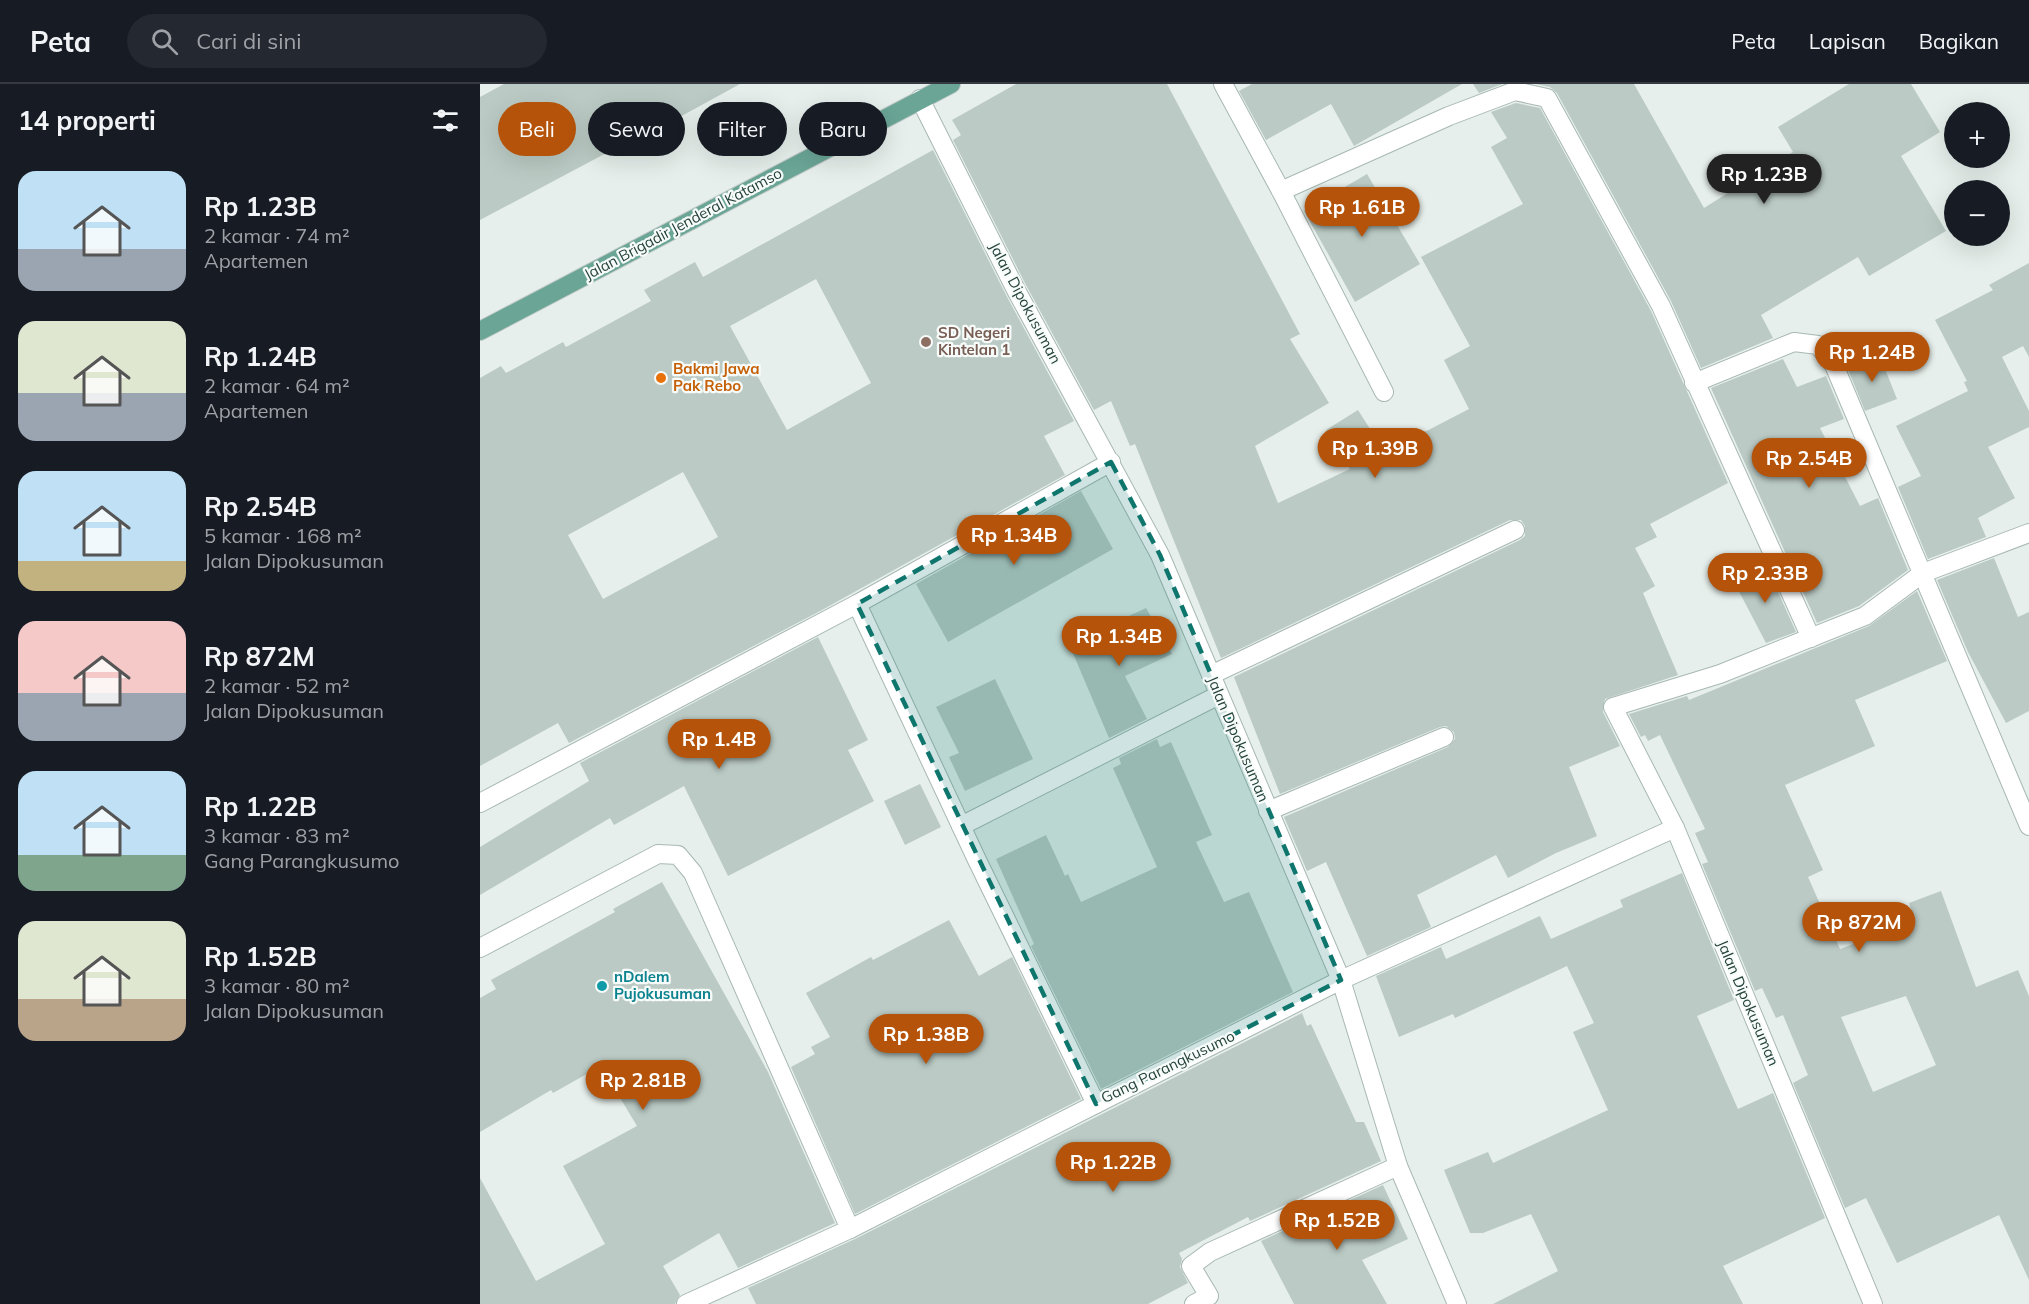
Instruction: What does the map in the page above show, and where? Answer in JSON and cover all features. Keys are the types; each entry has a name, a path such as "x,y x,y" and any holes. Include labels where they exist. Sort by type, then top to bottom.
{"main road":[{"name":"Jalan Brigadir Jenderal Katamso","path":"480,331 951,84"}],"street":[{"path":"1223,84 1281,191 1384,392"},
{"path":"1281,191 1449,116 1515,91 1547,98 1660,306 1811,638 1865,616 1923,573 2029,533"},
{"name":"Jalan Dipokusuman","path":"920,99 1016,290 1160,555 1341,980 1398,1166 1457,1304"},
{"path":"1694,383 1794,342 1818,345 1834,366 2029,826"},
{"path":"480,803 857,604 1111,462"},
{"path":"1211,675 1515,530"},
{"name":"Gang Parangkusumo","path":"857,604 1096,1104 1341,980 1675,828"},
{"name":"Jalan Dipokusuman","path":"1811,638 1720,674 1612,707 1675,828 1873,1304"},
{"path":"961,825 1219,695"},
{"path":"1268,811 1444,737"},
{"path":"480,948 658,854 678,855 693,873 850,1229"},
{"path":"686,1304 850,1229 1096,1104"},
{"path":"1194,1304 1209,1296 1191,1266 1210,1252 1398,1166"}],"highlighted area":[{"path":"1111,462 1160,555 1341,980 1096,1104 857,604"}],"building":[{"path":"504,84 740,84 707,102 697,102 697,108 685,114 685,102 588,102 588,156 601,156 480,220 480,97"},
{"path":"1016,84 1167,84 1300,334 1290,339 1329,403 1255,446 1278,503 1350,469 1326,430 1358,410 1384,451 1411,434 1413,438 1469,409 1444,360 1470,346 1421,257 1523,204 1491,147 1507,138 1491,112 1516,103 1540,108 1651,311 1728,483 1650,524 1657,537 1635,548 1655,586 1643,593 1678,675 1605,699 1603,712 1620,746 1569,767 1597,836 1556,853 1508,878 1496,855 1417,895 1431,927 1367,956 1326,862 1307,871 1284,817 1448,747 1455,739 1454,732 1446,726 1440,727 1280,794 1234,677 1520,540 1525,536 1525,526 1521,520 1510,520 1221,658 1135,444 1130,446 1111,401 1094,410 1026,285 953,140 961,135 952,120"},
{"path":"1252,84 1462,84 1354,146 1331,104 1266,140 1239,91"},
{"path":"1473,84 1502,84 1479,93"},
{"path":"1536,84 1634,84 1704,208 1793,152 1778,127 1849,84 1911,84 1940,132 1901,156 1944,228 1944,232 1869,276 1858,257 1761,315 1773,338 1701,368 1671,301 1557,93 1550,87"},
{"path":"933,150 1006,295 1074,421 1044,436 1065,475 822,610 569,743 558,723 480,766 480,378 501,366 506,373 563,342 566,347 651,301 644,290 695,262 703,277","holes":["816,279 871,383 787,430 730,326","683,472 718,537 603,599 568,535"]},
{"path":"1367,174 1420,264 1355,302 1304,211"},
{"path":"2029,263 2029,357 2023,346 2002,357 2029,411 2029,427 1988,447 2015,498 1978,518 1986,537 1928,559 1898,487 1921,476 1896,426 1968,391 1964,382 1967,381 1935,320 1993,290 1989,285"},
{"path":"1879,354 1897,399 1865,411 1847,367"},
{"path":"1783,359 1797,387 1826,376 1844,419 1820,428 1860,506 1878,498 1908,570 1859,606 1817,623 1711,388"},
{"path":"1081,491 1113,549 948,642 916,584"},
{"path":"1994,558 2018,617 2029,612 2029,711 2006,723 1968,652 1937,580"},
{"path":"1765,563 1796,632 1766,643 1733,580"},
{"path":"1917,591 1947,661 1855,700 1875,746 1785,785 1823,870 1808,877 1840,949 1915,921 1909,903 1941,891 1976,987 2018,970 2029,996 2029,1280 1999,1215 1897,1263 1866,1198 1845,1208 1793,1083 1808,1075 1783,1015 1776,1018 1762,988 1755,991 1702,864 1708,862 1695,833 1705,829 1660,735 1648,741 1645,735 1641,737 1629,714 1687,696 1689,700 1869,626","holes":["1906,996 1936,1065 1873,1092 1841,1017"]},
{"path":"1146,608 1172,654 1125,676 1147,719 1109,738 1069,644"},
{"path":"818,637 868,740 848,750 874,801 728,876 684,786 614,825 610,818 480,895 480,847 589,781 580,763"},
{"path":"995,679 1033,759 965,791 949,757 959,753 936,707"},
{"path":"1157,739 1160,747 1171,742 1212,835 1196,842 1224,902 1249,892 1293,992 1101,1089 1031,946 1034,944 996,859 1046,835 1065,876 1068,874 1081,902 1157,867 1113,768 1121,764 1119,758"},
{"path":"920,784 941,827 905,845 884,801"},
{"path":"1682,873 1734,1000 1697,1016 1738,1109 1773,1093 1825,1218 1723,1266 1743,1304 1493,1304 1558,1271 1531,1214 1483,1233 1470,1233 1444,1170 1488,1152 1493,1163 1608,1110 1573,1032 1594,1023 1567,966 1455,1018 1453,1014 1399,1037 1376,976 1441,947 1446,959 1540,916 1551,939 1623,907 1620,900"},
{"path":"662,882 768,1072 835,1223 738,1268 719,1233 663,1266 680,1295 675,1304 480,1304 480,1178 536,1281 605,1244 563,1166 637,1126 601,1066 553,1093 551,1090 480,1132 480,998 496,989 491,980 615,912 613,909"},
{"path":"949,920 979,976 1012,957 1081,1099 855,1214 791,1067 815,1054 811,1047 830,1037 806,993 871,957 873,960"},
{"path":"1302,1013 1307,1026 1311,1024 1356,1122 1364,1122 1381,1161 1250,1221 1248,1217 1179,1253 1182,1259 1180,1267 1188,1283 1148,1304 756,1304 748,1288 855,1239"},
{"path":"1383,1185 1408,1239 1362,1260 1387,1304 1294,1304 1261,1241"}],"place":[{"name":"SD Negeri Kintelan 1","path":"926,342"},
{"name":"Bakmi Jawa Pak Rebo","path":"661,378"},
{"name":"nDalem Pujokusuman","path":"602,986"}]}
